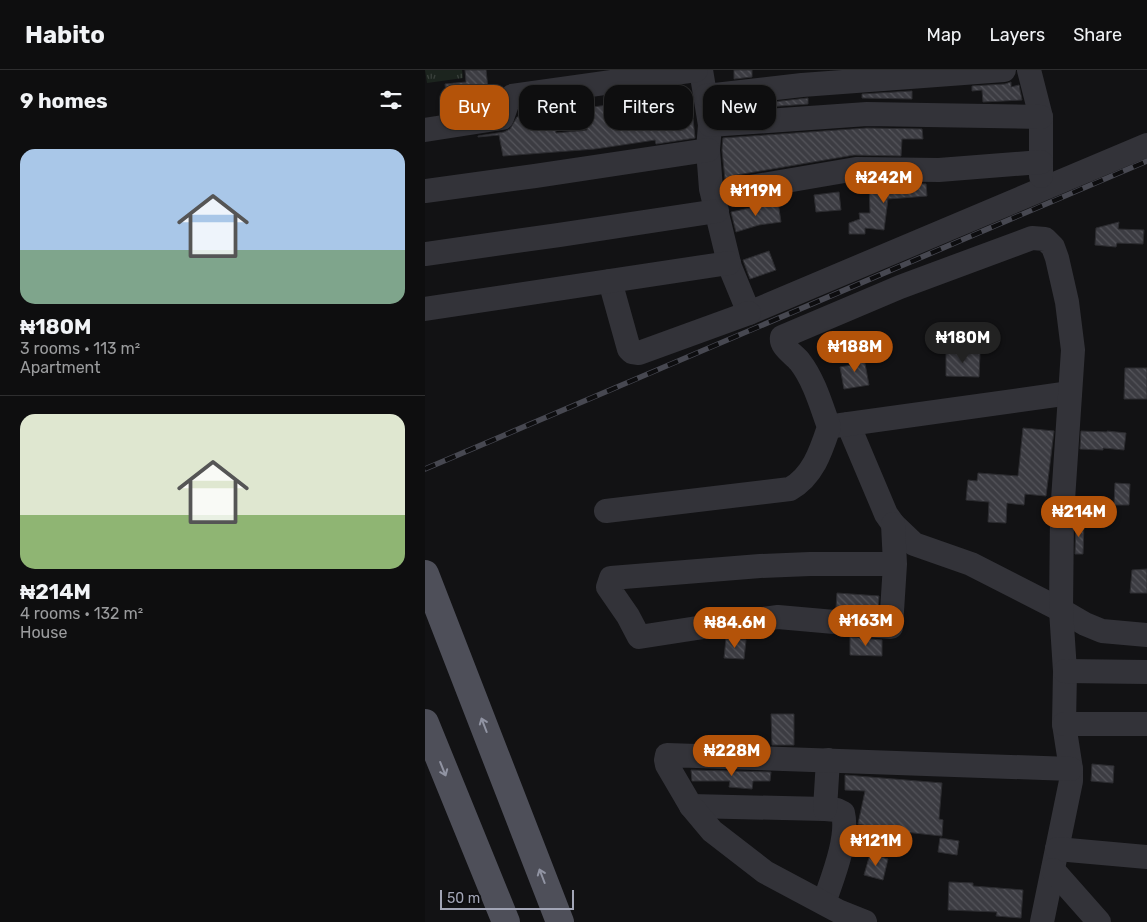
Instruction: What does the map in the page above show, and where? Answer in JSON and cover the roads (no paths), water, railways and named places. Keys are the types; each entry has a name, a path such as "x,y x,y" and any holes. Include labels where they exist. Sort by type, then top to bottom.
{"main road":[{"path":"427,579 560,922"},
{"path":"425,724 506,922"}],"street":[{"path":"425,130 502,118 507,101 512,96 696,70"},
{"path":"701,70 704,85"},
{"path":"776,88 1004,70"},
{"path":"1029,70 1041,117 1040,190"},
{"path":"776,120 867,114 1041,117"},
{"path":"710,130 708,150 711,189 729,263 749,313"},
{"path":"610,281 629,349 632,352 639,353 749,313 1147,145"},
{"path":"425,190 545,175 708,150"},
{"path":"733,190 856,169 939,170 1041,162"},
{"path":"425,254 717,211"},
{"path":"1042,922 1071,782 1071,769 1064,724 1065,671 1061,610 1061,515 1073,350 1067,302 1053,247 1045,238 1032,238 900,287 783,337 781,341 783,345 799,361 809,376 839,426 886,514 893,524 914,544 971,564 1061,610 1085,624 1103,630 1147,635"},
{"path":"425,309 729,263"},
{"path":"606,511 790,489 800,483 811,470 839,426 1070,393"},
{"path":"893,524 895,564 891,627 778,617 639,637 628,616 608,588 611,578 741,567 810,564 895,564"},
{"path":"1065,671 1147,672"},
{"path":"1064,724 1147,724"},
{"path":"865,922 840,912 765,872 713,832 691,806 667,765 667,755 1071,769"},
{"path":"825,809 828,760"},
{"path":"691,806 825,809 837,810 843,813 845,820 839,859 824,903"},
{"path":"1055,860 1147,857"},
{"path":"1055,860 1099,922"}],"railway":[{"path":"425,469 1147,161"}]}
